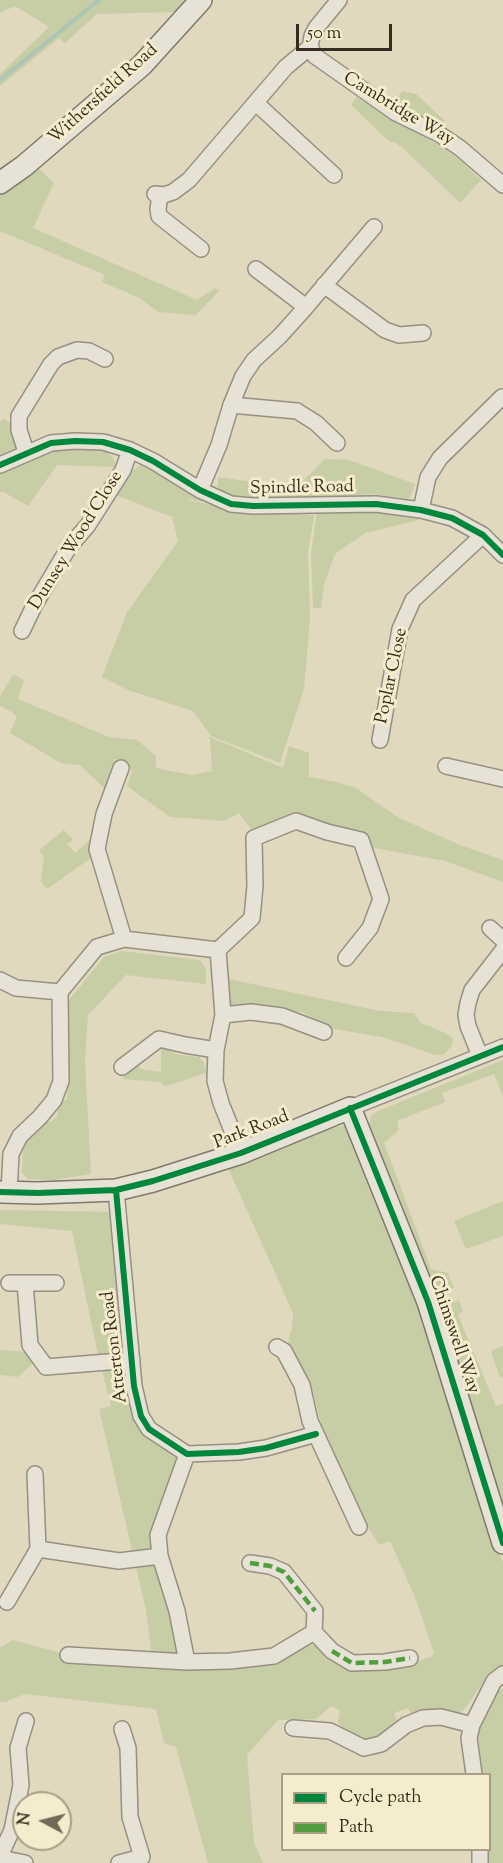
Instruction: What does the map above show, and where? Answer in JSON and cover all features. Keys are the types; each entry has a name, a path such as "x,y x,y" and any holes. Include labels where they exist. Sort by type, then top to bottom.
{"street":[{"name":"Withersfield Road","path":"0,183 24,166 142,65 201,0"},
{"path":"201,249 159,216 158,194 173,192 189,180 286,67 310,47 316,28 339,0"},
{"name":"Cambridge Way","path":"310,47 315,56 327,66 396,113 439,134 460,148 503,185"},
{"path":"256,103 334,175"},
{"path":"200,490 219,445 231,405 243,376 254,360 280,336 374,227"},
{"path":"256,269 306,307"},
{"path":"324,285 384,330 399,334 424,332"},
{"path":"26,452 19,430 19,416 51,364 58,357 77,350 89,351 105,358"},
{"path":"421,510 428,477 440,458 502,397"},
{"path":"231,405 297,411 316,423 338,443"},
{"name":"Spindle Road","path":"0,465 51,443 103,442 153,460 200,490 231,504 253,506 347,503 421,510 452,518 483,535 503,555"},
{"name":"Dunsey Wood Close","path":"22,631 69,547 88,525 123,470 130,450"},
{"name":"Poplar Close","path":"380,740 400,629 413,600 483,535"},
{"path":"446,766 503,779"},
{"path":"121,768 104,814 97,849 124,939"},
{"path":"4,1192 11,1154 20,1136 54,1100 61,1081 60,992 98,947 124,939 218,950 252,918 255,886 254,838 296,821 327,832 361,840 381,899 370,928 346,958"},
{"path":"490,928 503,940"},
{"path":"218,950 223,1016 216,1050 215,1081 241,1153"},
{"path":"480,1056 468,1026 466,1015 468,1003 472,990 503,950"},
{"path":"0,981 16,988 60,992"},
{"path":"223,1016 251,1012 282,1016 324,1032"},
{"path":"122,1067 159,1039 185,1046 216,1050"},
{"name":"Park Road","path":"4,1192 116,1190 153,1181 241,1153 503,1047"},
{"name":"Chimswell Way","path":"350,1108 428,1302 464,1411 503,1543"},
{"name":"Atterton Road","path":"116,1190 134,1386 141,1416 149,1429 187,1454"},
{"path":"9,1283 56,1283"},
{"name":"Atterton Road","path":"25,1283 30,1345 46,1367 132,1360"},
{"path":"277,1347 284,1351 302,1385 310,1421 359,1527"},
{"path":"187,1662 177,1611 160,1556 158,1535 187,1454 239,1452 266,1448 316,1434"},
{"path":"7,1602 39,1549 35,1474"},
{"path":"39,1549 119,1561 160,1556"},
{"path":"250,1563 270,1566 284,1572 315,1611 314,1632 332,1651 352,1663 385,1662 410,1658"},
{"path":"68,1655 187,1662 230,1661 274,1656 314,1632"},
{"path":"474,1773 469,1738 472,1725 490,1689 503,1674"},
{"path":"293,1728 330,1731 363,1748 381,1744 406,1725 423,1718 441,1717 472,1725"},
{"path":"25,1863 0,1857 12,1830 21,1785 18,1748 26,1720"},
{"path":"119,1863 143,1860 129,1817 128,1748 122,1729"}],"green space":[{"path":"0,0 184,0 175,12 97,14 65,43 59,38 0,86 0,74 49,27 15,6 0,13"},
{"path":"402,91 416,94 445,121 437,127 392,105"},
{"path":"356,97 422,134 460,160 481,180 460,203 403,148 390,142 351,105"},
{"path":"39,169 54,183 33,228 197,300 215,288 219,291 196,315 158,312 140,298 102,282 105,275 0,231 0,194"},
{"path":"3,418 12,424 16,441 15,449 0,459 0,422"},
{"path":"56,448 83,448 106,452 113,457 116,467 57,465 28,506 2,491 0,493 0,469"},
{"path":"325,459 349,460 415,484 409,499 374,494 281,500 246,498 228,496 218,488 218,477 287,487 303,481"},
{"path":"141,465 152,468 203,499 202,502 188,499 191,501 248,511 314,515 308,553 310,618 304,689 280,763 211,736 193,711 128,690 102,677 127,612 178,541 172,517 116,495 126,474 132,475 129,473"},
{"path":"381,510 416,514 419,520 365,533 335,554 324,584 321,608 313,608 311,553 317,512"},
{"path":"13,674 24,680 18,699 109,737 137,740 156,756 156,768 192,775 212,771 210,737 283,768 289,746 309,753 309,777 356,788 399,818 460,845 503,860 503,882 445,861 369,847 320,824 251,829 239,813 224,821 170,817 127,786 132,772 124,760 114,759 112,773 105,789 80,765 61,763 10,733 17,717 0,706 0,697"},
{"path":"64,830 73,840 67,844 75,853 91,839 94,842 91,858 47,889 41,881 44,857 39,850"},
{"path":"122,951 200,960 206,969 206,984 126,975 88,1015 85,1062 91,1174 53,1180 28,1179 22,1173 26,1137 37,1125 50,1122 57,1117 58,1106 62,1101 67,1100 69,1000 104,957"},
{"path":"224,978 380,1011 414,1013 421,1023 453,1038 452,1046 443,1055 435,1055 386,1038 335,1029 302,1012 243,1009 229,1006"},
{"path":"165,1046 175,1054 199,1057 204,1062 206,1073 167,1086 162,1085 161,1082 123,1079 123,1076 138,1066 144,1070 161,1072 161,1047"},
{"path":"503,1060 503,1097 494,1074 442,1093 445,1102 397,1121 399,1130 384,1143 431,1269 448,1273 454,1288 441,1292 428,1284 368,1129 371,1116"},
{"path":"345,1126 354,1135 408,1264 496,1546 503,1562 503,1666 489,1674 459,1714 412,1715 408,1708 394,1713 398,1725 387,1728 383,1736 367,1740 359,1740 341,1727 338,1722 340,1710 331,1706 316,1719 278,1720 247,1755 254,1843 263,1863 208,1863 176,1747 164,1743 156,1709 25,1694 0,1702 0,1648 13,1640 68,1655 187,1667 235,1669 235,1665 309,1643 355,1669 414,1663 434,1653 415,1597 390,1541 379,1545 324,1436 313,1391 287,1347 293,1313 228,1168 330,1128"},
{"path":"503,1201 503,1236 466,1249 454,1221"},
{"path":"0,1210 113,1212 127,1387 131,1407 137,1422 145,1432 178,1458 168,1492 158,1513 150,1548 164,1581 178,1650 173,1656 152,1657 146,1610 99,1409 111,1406 72,1231 0,1224"},
{"path":"459,1300 463,1311 458,1315 496,1406 503,1404 503,1511 442,1318 448,1304"},
{"path":"503,1346 503,1377 500,1378 491,1351"},
{"path":"0,1350 32,1352 37,1359 18,1377 0,1375"},
{"path":"503,1688 503,1863 489,1863 491,1773 483,1773 479,1743 479,1724 495,1695"}],"waterway":[{"path":"0,80 99,0"}],"marked path":[{"path":"250,1563 270,1566 284,1572 315,1611"},
{"path":"332,1651 352,1663 385,1662 410,1658"}],"cycle path":[{"path":"0,465 51,443 103,442 130,450 153,461 200,490 231,504 253,506 376,504 421,510 452,518 483,535 503,555"},
{"path":"0,1192 116,1190 153,1181 241,1153 503,1047"},
{"path":"350,1108 428,1302 503,1543"},
{"path":"116,1190 134,1386 141,1416 149,1429 187,1454 239,1452 266,1448 316,1434"}]}
